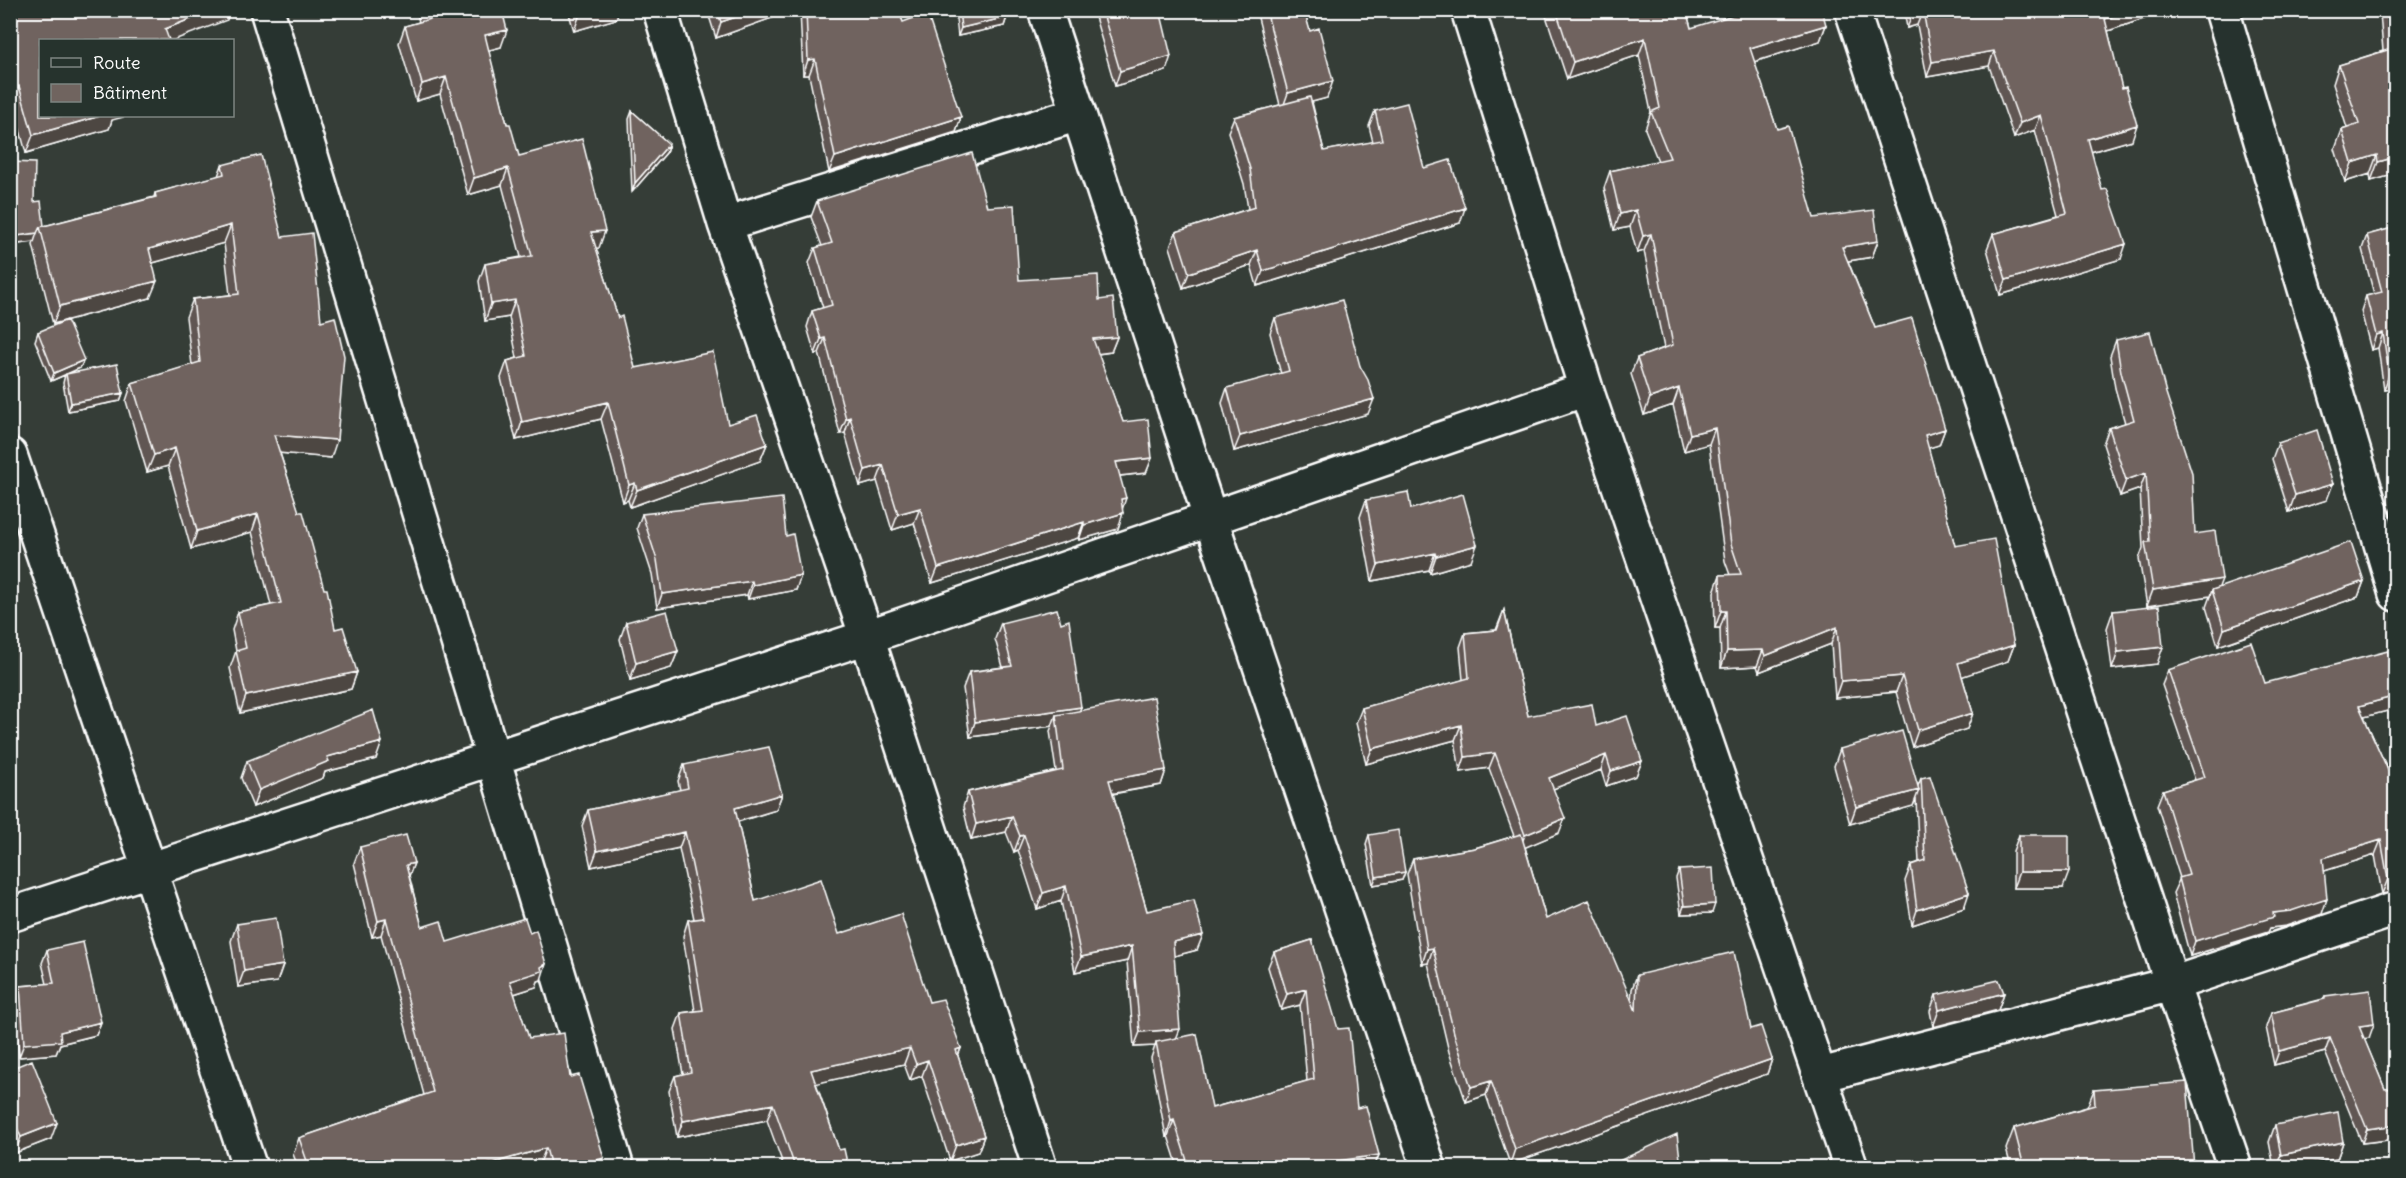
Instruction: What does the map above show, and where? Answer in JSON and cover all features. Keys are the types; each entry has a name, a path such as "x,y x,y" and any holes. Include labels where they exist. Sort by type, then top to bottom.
{"street":[{"path":"267,10 617,1167"},
{"path":"660,10 725,224 867,637 1040,1167"},
{"path":"1045,10 1211,520 1429,1167"},
{"path":"1468,10 1586,389 1851,1167"},
{"path":"1852,10 2172,984 2235,1167"},
{"path":"2222,10 2396,594"},
{"path":"725,224 1078,114"},
{"path":"10,915 867,637 1586,389"},
{"path":"10,455 22,527 150,870 250,1167"},
{"path":"1821,1075 2172,984 2396,909"}],"building":[{"path":"10,10 213,10 165,29 169,39 39,39 39,117 96,117 33,135 19,86 10,88"},
{"path":"427,10 502,10 507,30 485,35 507,124 510,124 519,156 582,139 605,231 591,232 618,318 622,316 635,368 713,352 728,424 757,415 767,444 637,490 635,483 629,485 608,402 522,422 507,361 526,356 515,300 491,304 485,264 532,256 508,168 474,178 446,77 422,84 405,26 430,19"},
{"path":"579,10 593,10 580,14"},
{"path":"717,10 756,10 721,22"},
{"path":"806,10 898,10 903,22 927,13 961,117 835,157 815,59 808,60"},
{"path":"959,10 1005,10 1007,17 961,28"},
{"path":"1102,10 1160,10 1171,56 1120,71"},
{"path":"1266,10 1304,10 1310,31 1319,28 1333,81 1288,93"},
{"path":"1556,10 1686,10 1691,28 1749,10 1822,10 1826,25 1750,48 1777,129 1788,126 1814,218 1874,210 1878,241 1842,247 1875,328 1912,318 1945,429 1925,435 1955,546 1994,539 2014,645 1958,663 1973,713 1918,730 1902,676 1841,681 1837,627 1765,656 1763,650 1727,651 1726,611 1721,611 1720,575 1741,574 1731,544 1715,428 1690,434 1679,388 1650,398 1637,358 1673,345 1651,234 1643,236 1636,210 1620,214 1610,171 1670,158 1651,112 1660,108 1645,38 1573,62"},
{"path":"1923,10 2131,10 2105,19 2122,88 2126,87 2137,125 2088,139 2102,190 2107,189 2126,244 2006,280 1993,234 2067,213 2041,115 2020,123 1994,51 1932,62"},
{"path":"2388,10 2396,10 2396,157 2378,162 2377,155 2352,163 2342,130 2359,124 2339,65 2391,49"},
{"path":"1310,97 1324,151 1382,140 1375,111 1407,103 1424,168 1450,160 1465,208 1263,271 1257,250 1189,273 1176,232 1255,207 1250,169 1234,117"},
{"path":"632,111 669,144 635,183"},
{"path":"972,153 987,207 1014,205 1019,280 1098,275 1099,300 1113,298 1117,337 1093,339 1123,422 1148,419 1152,458 1116,462 1126,498 1121,499 1123,513 1084,525 1084,522 938,568 920,508 898,514 883,465 865,470 850,417 846,419 825,338 821,339 812,311 832,305 815,248 832,243 817,201"},
{"path":"261,155 282,237 312,233 321,321 335,317 344,356 337,440 274,435 299,512 303,512 324,589 327,589 335,629 343,627 357,672 246,696 236,651 246,648 238,612 281,603 258,514 197,531 175,448 154,455 132,383 200,362 193,299 239,294 231,225 149,249 157,281 60,306 40,227 156,197 155,193 224,174 222,165"},
{"path":"10,162 35,163 34,202 41,201 44,226 40,227 37,233 10,237"},
{"path":"2396,227 2396,374 2389,375 2383,333 2376,335 2366,296 2382,292 2367,235"},
{"path":"1342,300 1360,366 1368,380 1374,399 1240,436 1227,388 1289,371 1275,318"},
{"path":"67,320 84,360 54,373 38,332"},
{"path":"2150,332 2166,393 2192,473 2195,534 2215,531 2222,579 2153,590 2145,542 2150,542 2146,473 2126,480 2109,428 2134,420 2121,372 2116,340"},
{"path":"117,364 123,393 71,403 66,374"},
{"path":"2317,430 2333,484 2295,495 2278,443"},
{"path":"1408,492 1411,509 1463,494 1477,545 1436,556 1435,553 1378,565 1366,500"},
{"path":"782,498 786,536 793,534 801,575 753,585 752,581 662,594 657,560 642,514"},
{"path":"2351,542 2364,581 2224,629 2212,590"},
{"path":"2159,606 2163,647 2118,652 2113,611"},
{"path":"1057,609 1061,623 1069,620 1081,707 975,722 969,672 1012,666 1001,623"},
{"path":"1504,610 1528,716 1592,704 1596,726 1627,716 1642,761 1611,771 1606,755 1549,778 1565,818 1525,835 1495,753 1465,757 1461,725 1372,749 1362,708 1469,678 1465,633 1497,630"},
{"path":"667,611 678,651 636,663 626,622"},
{"path":"2251,642 2265,683 2388,651 2396,678 2396,696 2359,706 2396,788 2396,878 2388,879 2381,840 2323,858 2327,899 2291,911 2273,913 2274,917 2195,941 2179,878 2189,875 2163,790 2205,777 2168,670"},
{"path":"1154,697 1166,770 1109,780 1147,911 1194,900 1203,935 1173,942 1180,1029 1140,1032 1132,946 1081,957 1066,886 1043,893 1024,835 1020,836 1012,816 976,824 968,792 1063,770 1056,715"},
{"path":"373,710 382,742 327,757 329,761 259,790 247,761"},
{"path":"1902,731 1919,790 1856,807 1840,749"},
{"path":"769,747 782,794 735,808 755,901 821,879 839,934 901,914 929,1002 943,999 961,1048 956,1050 984,1136 956,1145 928,1060 916,1064 910,1048 811,1070 839,1150 844,1149 848,1167 795,1167 773,1104 683,1121 675,1076 691,1072 681,1013 703,1010 688,920 703,918 685,832 597,851 588,810 688,788 684,765"},
{"path":"1930,776 1969,893 1917,910 1911,865 1925,860 1921,778"},
{"path":"1398,830 1405,872 1376,877 1369,835"},
{"path":"1521,834 1546,919 1589,900 1636,1011 1637,975 1734,952 1751,1029 1761,1026 1772,1059 1515,1149 1491,1081 1471,1087 1455,1037 1433,948 1427,949 1413,859 1475,848"},
{"path":"406,835 414,863 406,865 422,927 441,921 447,942 525,918 530,933 536,930 546,964 541,967 542,971 510,981 529,1038 564,1033 570,1077 579,1075 604,1158 572,1167 551,1167 546,1148 479,1167 309,1167 299,1138 433,1092 386,919 378,921 360,847"},
{"path":"2019,835 2069,835 2069,872 2019,872"},
{"path":"1713,868 1715,904 1684,906 1679,870"},
{"path":"276,918 283,965 244,971 237,924"},
{"path":"1312,940 1338,1029 1349,1028 1357,1108 1366,1106 1379,1155 1296,1167 1189,1167 1174,1120 1171,1121 1156,1042 1197,1034 1212,1108 1314,1079 1306,989 1287,994 1274,952"},
{"path":"83,942 101,1022 60,1032 61,1041 24,1044 20,986 54,983 47,950"},
{"path":"1999,980 2004,993 1939,1010 1936,995"},
{"path":"2370,990 2374,1024 2359,1026 2385,1089 2396,1088 2396,1125 2367,1129 2330,1038 2279,1051 2271,1013 2325,999 2325,996"},
{"path":"32,1060 57,1123 21,1137 10,1111 10,1069"},
{"path":"2187,1082 2194,1167 2024,1167 2014,1128 2095,1105 2094,1090"},
{"path":"2338,1112 2343,1142 2281,1155 2275,1125"},
{"path":"1677,1134 1681,1167 1606,1167"}]}
